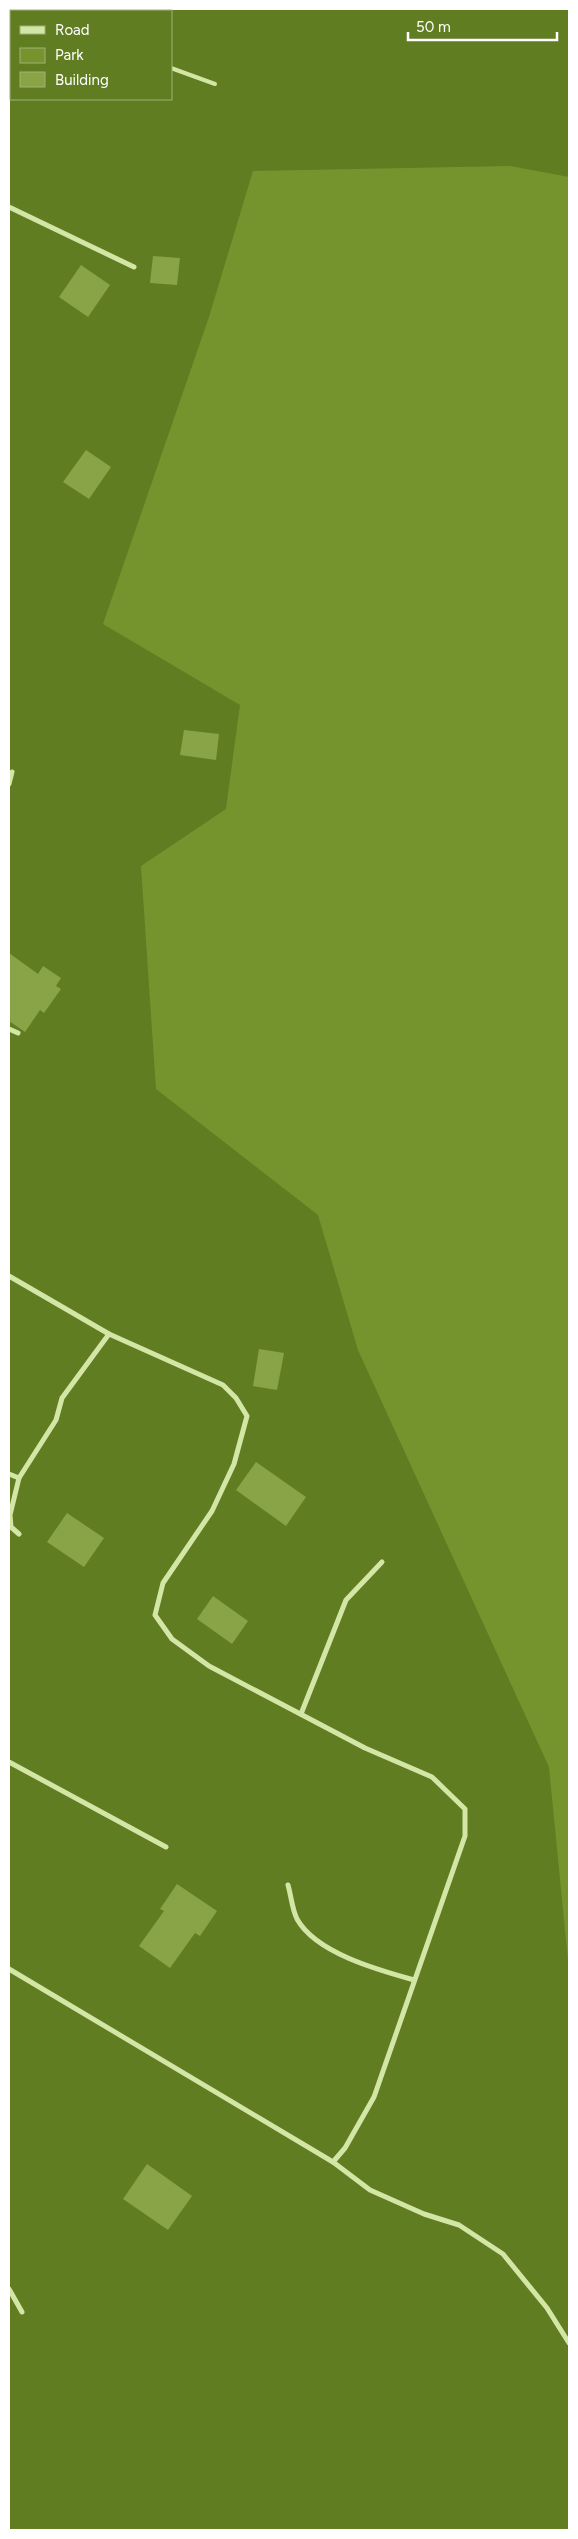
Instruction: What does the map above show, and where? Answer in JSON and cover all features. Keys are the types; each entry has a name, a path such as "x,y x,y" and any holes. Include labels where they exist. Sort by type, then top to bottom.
{"street":[{"path":"9,207 134,267"},
{"path":"9,784 12,772"},
{"path":"9,1030 18,1033"},
{"path":"9,1276 109,1334 223,1385 236,1398 247,1416 234,1464 212,1512 163,1583 155,1615 172,1639 209,1666 365,1748 432,1777 465,1809 465,1836 374,2097 345,2148 333,2162"},
{"path":"19,1534 12,1527 10,1515 19,1478 56,1420 62,1398 109,1334"},
{"path":"9,1474 19,1478"},
{"path":"301,1714 346,1600 382,1562"},
{"path":"9,1762 166,1847"},
{"path":"288,1885 297,1918 316,1940 370,1968 414,1980"},
{"path":"9,1969 333,2162 370,2190 424,2214 459,2225 503,2254 547,2308 569,2343"},
{"path":"9,2289 22,2312"}],"lane":[{"path":"172,68 215,84"}],"green space":[{"path":"510,166 569,177 569,1971 549,1767 358,1350 318,1215 156,1089 141,866 226,809 240,705 103,624 209,317 253,171"}],"building":[{"path":"153,256 180,258 177,285 150,283"},
{"path":"81,265 110,285 88,317 59,297"},
{"path":"86,450 111,467 89,499 63,482"},
{"path":"184,730 219,734 216,760 180,755"},
{"path":"9,953 38,974 43,966 61,978 56,986 61,989 44,1013 40,1010 25,1032 9,1021"},
{"path":"259,1349 284,1353 277,1390 253,1386"},
{"path":"256,1462 306,1497 286,1526 236,1490"},
{"path":"67,1513 104,1538 84,1567 47,1542"},
{"path":"213,1596 248,1621 232,1644 197,1619"},
{"path":"177,1884 217,1911 200,1936 195,1933 170,1968 139,1946 164,1911 160,1909"},
{"path":"147,2164 192,2196 168,2230 123,2199"}]}
